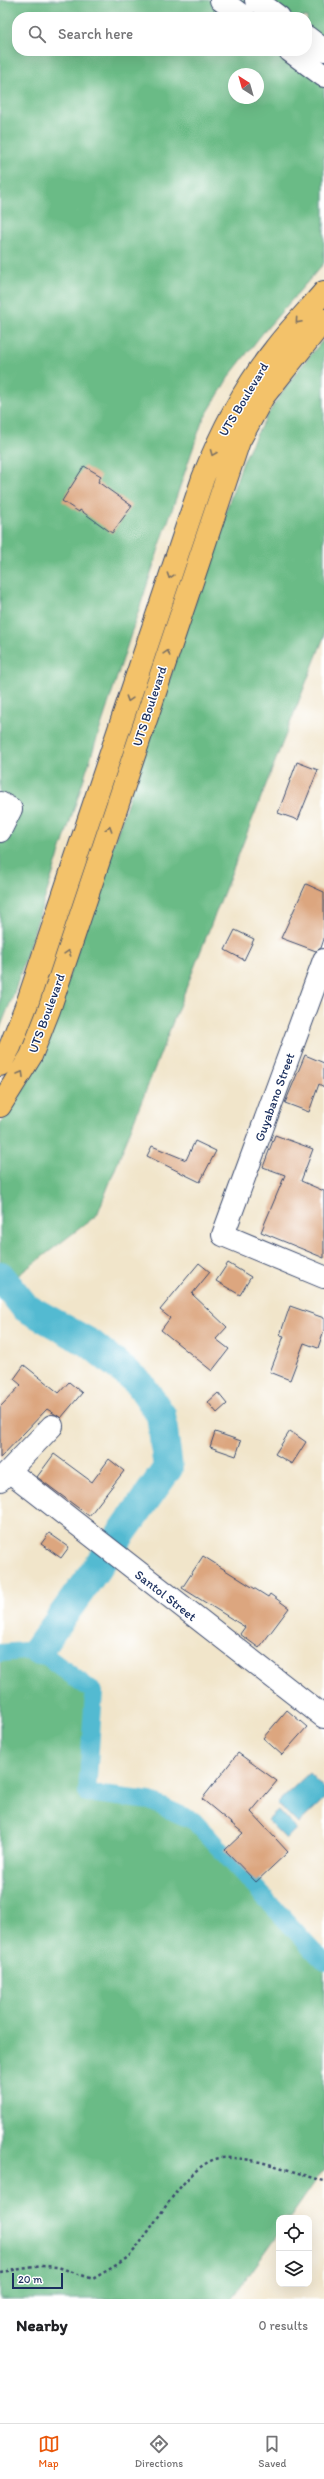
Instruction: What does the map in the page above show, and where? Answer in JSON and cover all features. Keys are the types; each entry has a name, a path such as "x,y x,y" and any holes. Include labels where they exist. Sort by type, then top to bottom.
{"main road":[{"name":"UTS Boulevard","path":"0,1065 10,1047 28,1001 200,485 222,431 247,387 274,349 324,292"},
{"name":"UTS Boulevard","path":"0,1106 31,1056 49,1010 238,440 263,397 324,320"}],"street":[{"path":"221,0 237,12"},
{"path":"256,0 272,12"},
{"path":"312,42 324,50"},
{"path":"297,56 324,76"},
{"path":"0,803 11,809 0,831"},
{"name":"Guyabano Street","path":"324,960 223,1235 324,1277"},
{"name":"Santol Street","path":"52,1426 5,1476 101,1544 324,1717"}],"path":[{"path":"0,2272 42,2266 58,2267 93,2279 131,2254 157,2216 186,2181 203,2166 219,2158 240,2158 324,2182"}],"green space":[{"path":"0,0 324,0 324,263 262,334 230,375 202,422 162,539 13,996 0,1028"},
{"path":"324,339 324,637 97,1215 0,1289 0,1124 16,1102 41,1058 241,467 258,432 277,400"},
{"path":"38,1650 94,1692 87,1793 150,1801 194,1821 324,1962 324,2169 292,2215 276,2215 276,2237 232,2299 0,2299 0,1653"}],"water":[{"path":"309,1773 324,1788 324,1799 298,1824 277,1803"},
{"path":"278,1810 296,1829 286,1839 267,1820"}],"building":[{"path":"84,466 101,476 98,482 132,506 112,533 80,510 79,512 62,501"},
{"path":"297,762 318,770 298,820 278,813"},
{"path":"306,884 324,892 324,939 321,948 316,951 281,938"},
{"path":"235,930 254,939 244,960 225,950"},
{"path":"305,1055 324,1063 324,1087 319,1084 309,1112 285,1103"},
{"path":"275,1135 313,1149 301,1181 324,1191 324,1258 261,1232 285,1175 263,1167"},
{"path":"195,1141 216,1151 200,1182 147,1156 152,1146 186,1160"},
{"path":"199,1263 210,1272 192,1294 227,1327 216,1339 229,1349 212,1371 161,1330 170,1318 160,1310"},
{"path":"228,1263 251,1277 240,1295 216,1281"},
{"path":"290,1306 324,1318 324,1330 318,1348 304,1343 290,1380 270,1372 284,1336 280,1335"},
{"path":"24,1365 59,1393 69,1382 82,1393 61,1418 47,1409 0,1458 0,1407 21,1385 14,1379"},
{"path":"218,1393 227,1404 217,1413 208,1402"},
{"path":"290,1431 306,1442 292,1464 275,1454"},
{"path":"215,1432 241,1441 236,1456 210,1447"},
{"path":"54,1454 92,1482 109,1459 124,1471 89,1516 37,1477"},
{"path":"49,1533 69,1547 61,1558 41,1544"},
{"path":"203,1556 268,1597 270,1594 289,1608 259,1648 240,1634 245,1627 182,1588"},
{"path":"287,1710 307,1727 282,1755 263,1738"},
{"path":"238,1753 277,1781 251,1812 288,1852 256,1882 225,1850 243,1833 202,1799"}],"waterway":[{"path":"0,1276 25,1307 91,1344 140,1384 161,1415 168,1468 38,1650"},
{"path":"0,1653 38,1650 94,1692 87,1793 150,1801 194,1821 324,1962"}]}
